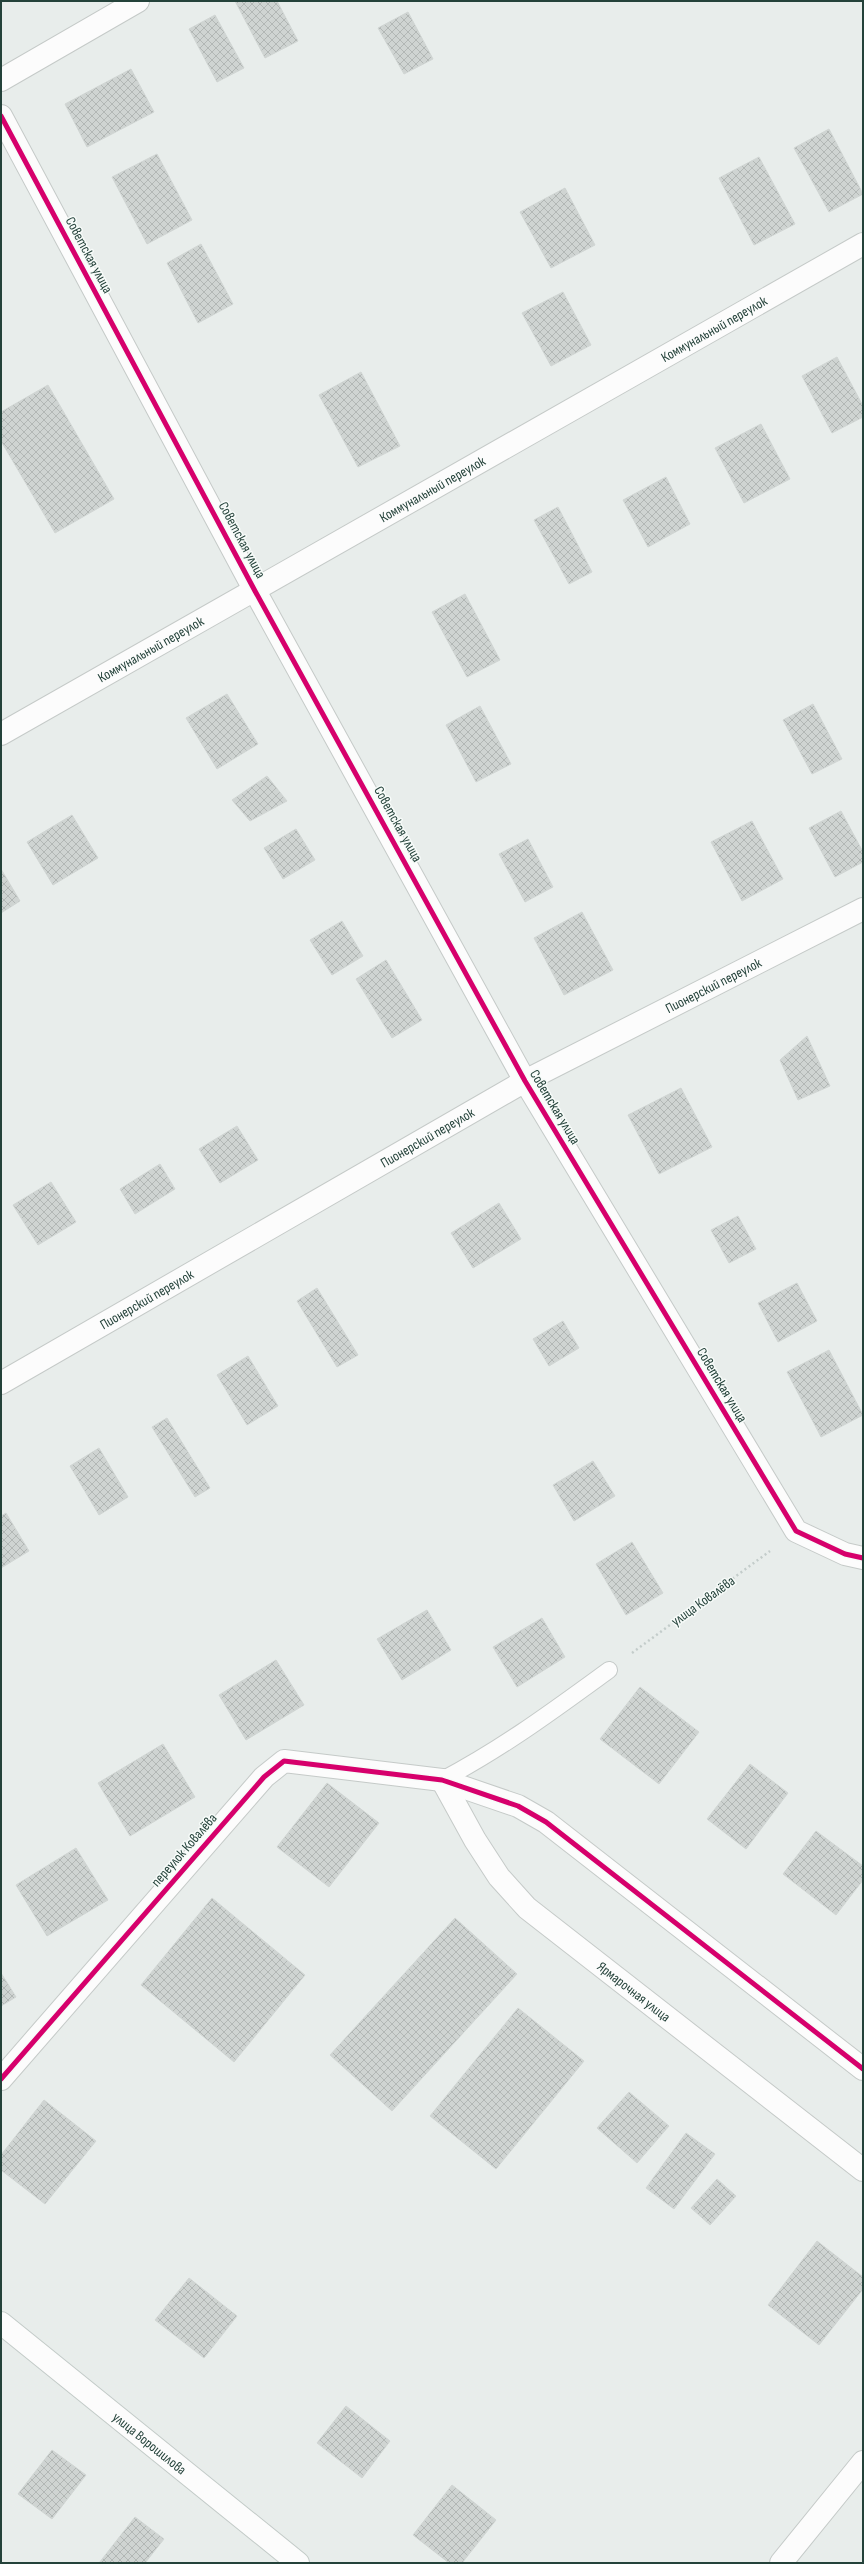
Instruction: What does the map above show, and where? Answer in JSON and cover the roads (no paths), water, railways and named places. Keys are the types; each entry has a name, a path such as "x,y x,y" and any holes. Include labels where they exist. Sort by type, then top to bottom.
{"street":[{"path":"1,80 138,1"},
{"name":"Советская улица","path":"1,116 255,590 526,1081 796,1532 845,1554 863,1558"},
{"name":"Коммунальный переулок","path":"1,734 863,244"},
{"name":"Пионерский переулок","path":"1,1383 526,1081 863,908"},
{"name":"переулок Ковалёва","path":"1,2079 264,1777 284,1760 442,1780 518,1806 546,1822 863,2069"},
{"name":"Ярмарочная улица","path":"442,1780 475,1840 499,1877 527,1908 863,2170"},
{"name":"улица Ворошилова","path":"1,2323 298,2563"},
{"path":"781,2563 863,2462"}],"lane":[{"path":"442,1780 486,1757 526,1732 609,1670"}]}
